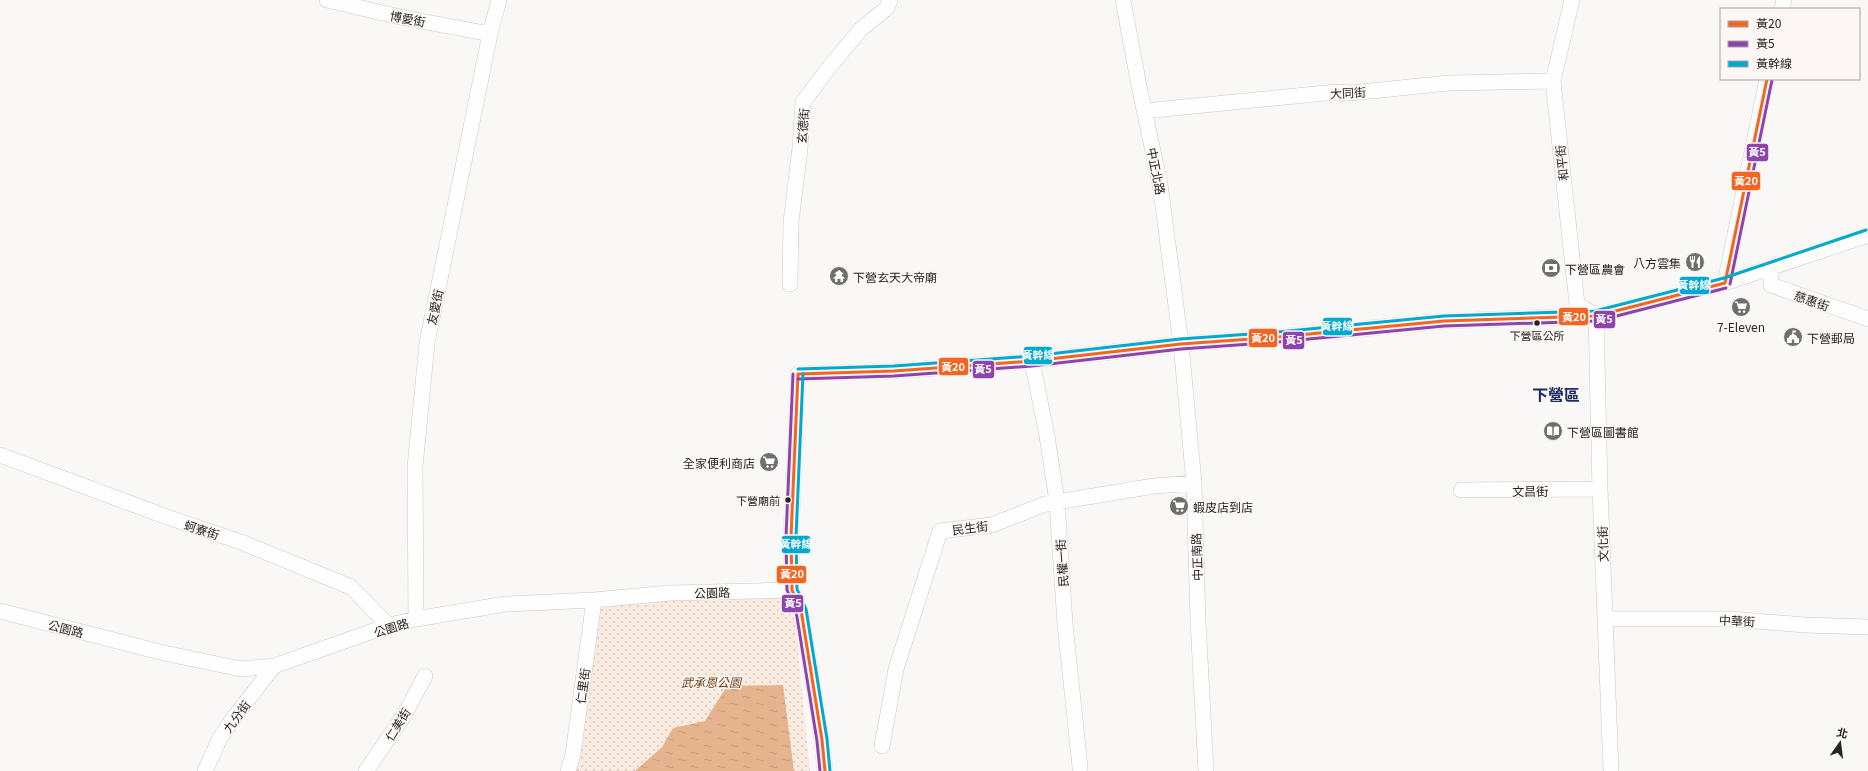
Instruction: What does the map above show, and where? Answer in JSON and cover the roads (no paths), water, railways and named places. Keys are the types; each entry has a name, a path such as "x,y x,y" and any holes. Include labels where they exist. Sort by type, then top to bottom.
{"street":[{"name":"博愛街","path":"327,0 400,17 490,34"},
{"name":"友愛街","path":"416,619 415,467 427,343 490,34 499,0"},
{"name":"玄德街","path":"790,284 791,222 800,148 803,102 831,64 861,29 887,8 890,0"},
{"name":"中正北路","path":"1123,0 1144,111 1160,184 1180,344"},
{"name":"和平街","path":"1572,0 1553,81 1576,304 1596,316"},
{"path":"1726,283 1767,80"},
{"name":"大同街","path":"1144,111 1336,92 1351,93 1449,83 1553,81"},
{"path":"826,771 801,610 792,590 791,537 798,374 894,371 1032,361 1180,344 1278,337 1444,320 1596,316 1726,283 1868,235"},
{"name":"慈惠街","path":"1771,269 1771,285 1868,319"},
{"name":"文化街","path":"1596,316 1600,489 1611,771"},
{"name":"中正南路","path":"1180,344 1194,483 1198,620 1206,771"},
{"name":"民權一街","path":"1032,361 1047,436 1057,502 1065,624 1080,767"},
{"name":"蚵寮街","path":"0,455 170,518 241,542 351,588 385,622 390,625"},
{"name":"民生街","path":"882,746 896,669 940,531 992,525 1039,507 1057,502 1154,486 1194,483"},
{"name":"文昌街","path":"1461,490 1600,489"},
{"name":"公園路","path":"0,611 164,653 241,669 274,666 390,625 416,619 506,604 594,600 670,593 792,590"},
{"name":"仁里街","path":"568,771 573,754 594,600"},
{"name":"中華街","path":"1605,619 1731,619 1805,625 1868,627"},
{"name":"九分街","path":"205,771 220,738 232,720 274,666"},
{"name":"仁美街","path":"366,771 403,717 425,676"}],"water":[{"path":"783,685 794,771 635,771 662,747 673,728 705,721 727,686"}],"place":[{"name":"八方雲集","path":"1695,262"},
{"name":"下營區農會","path":"1551,268"},
{"name":"下營玄天大帝廟","path":"839,276"},
{"name":"7-Eleven","path":"1741,307"},
{"name":"下營區公所","path":"1537,323"},
{"name":"下營郵局","path":"1793,337"},
{"name":"下營區圖書館","path":"1553,431"},
{"name":"全家便利商店","path":"769,462"},
{"name":"下營廟前","path":"788,500"},
{"name":"蝦皮店到店","path":"1179,506"}],"district":[{"name":"下營區","path":"1556,394"}],"park label":[{"name":"武承恩公園","path":"711,681"}]}
